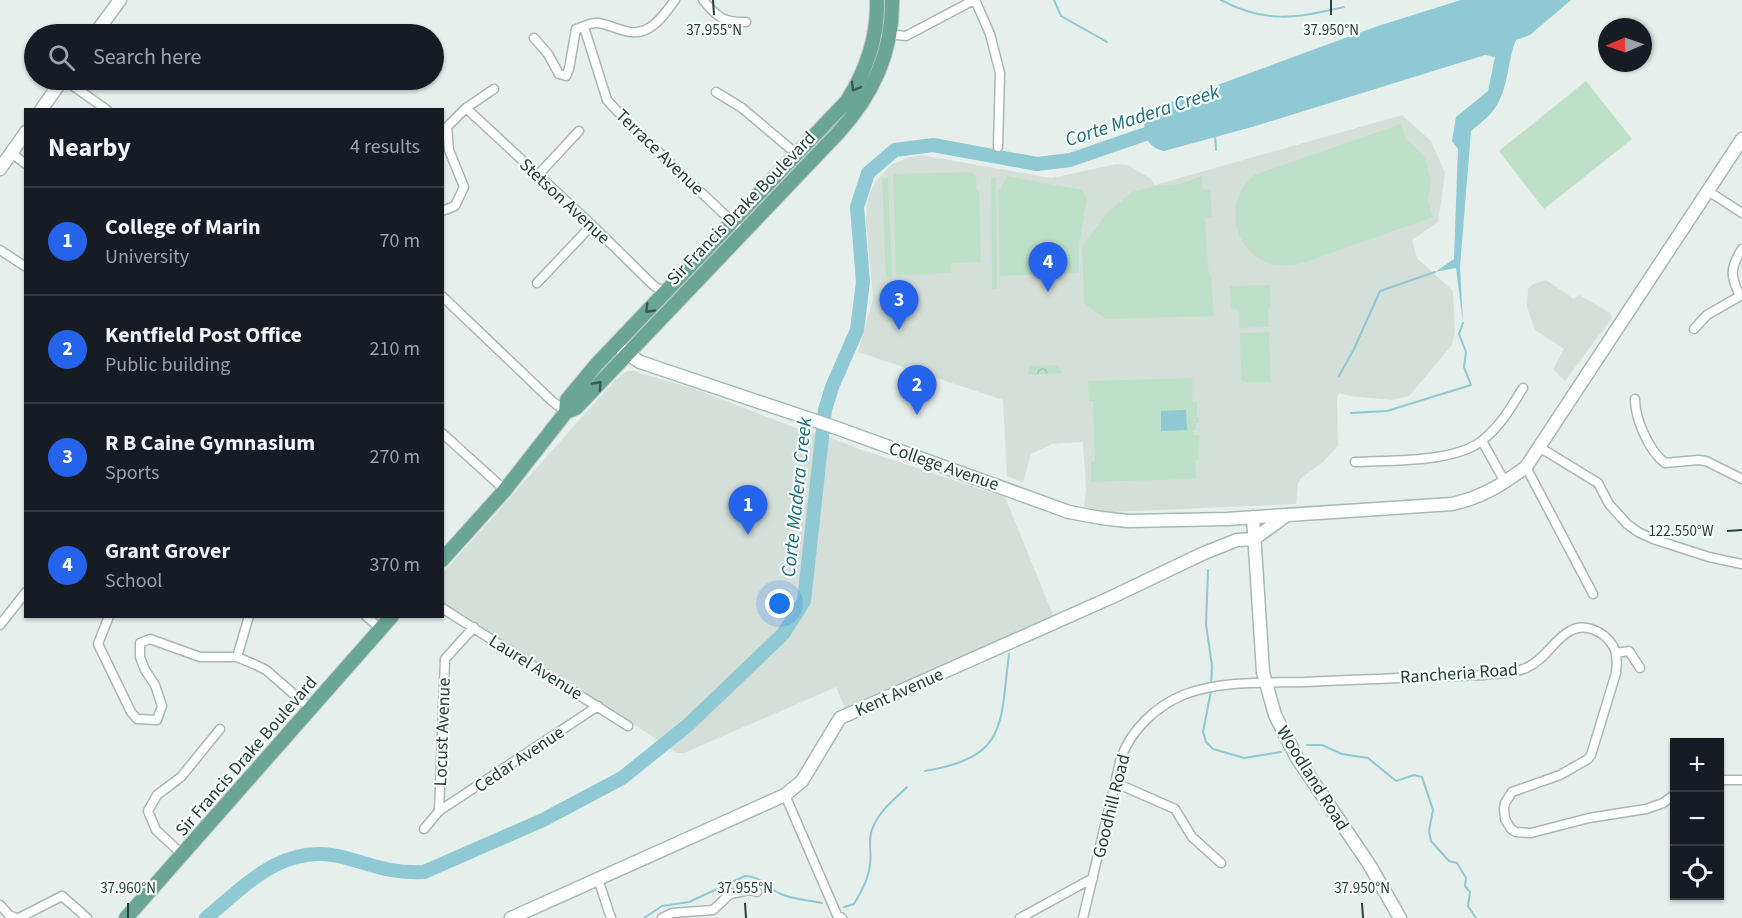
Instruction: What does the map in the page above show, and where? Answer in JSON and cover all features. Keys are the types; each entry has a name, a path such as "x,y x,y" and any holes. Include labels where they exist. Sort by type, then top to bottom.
{"main road":[{"name":"Sir Francis Drake Boulevard","path":"566,412 567,400 616,344 837,112 858,84 875,32 877,0"},
{"name":"Sir Francis Drake Boulevard","path":"444,556 505,490 566,412 576,408 848,122 870,91 885,54 890,34 892,0"},
{"name":"Sir Francis Drake Boulevard","path":"126,918 390,618"}],"street":[{"path":"102,24 120,0"},
{"path":"534,38 548,54 559,74 566,76 574,32 578,28 599,23 615,30 634,32 648,29 675,0"},
{"path":"704,0 718,16 731,23 746,22"},
{"path":"875,32 902,36 974,0 990,34 1000,73 998,147"},
{"name":"Terrace Avenue","path":"584,27 608,100 630,125 743,232"},
{"path":"444,209 455,206 464,187 449,150 447,127 466,108 494,89"},
{"path":"43,108 56,90"},
{"path":"78,90 104,108"},
{"path":"716,92 742,108 808,165"},
{"name":"Stetson Avenue","path":"466,108 654,286 665,292"},
{"path":"538,175 579,131"},
{"path":"0,169 24,135"},
{"path":"1593,594 1526,467 1742,139"},
{"path":"11,153 24,163"},
{"path":"1708,191 1742,213"},
{"path":"537,283 592,225"},
{"path":"1694,329 1707,315 1741,297 1732,272 1733,262 1742,249"},
{"path":"0,250 24,266"},
{"path":"444,298 566,412"},
{"name":"College Avenue","path":"616,344 640,362 1078,514 1128,521 1227,519 1452,504 1474,499 1526,467"},
{"path":"1355,462 1444,456 1459,452 1482,441 1503,420 1523,388"},
{"path":"1635,399 1648,445 1665,463 1706,461 1742,479"},
{"path":"444,435 505,490"},
{"path":"1482,441 1505,482"},
{"path":"1539,447 1598,483 1609,504 1627,524 1638,532 1709,557 1742,564"},
{"path":"1254,538 1287,515"},
{"name":"Woodland Road","path":"1253,517 1265,683 1275,715 1289,745 1373,869 1400,918"},
{"name":"Kent Avenue","path":"511,918 785,795 802,781 840,718 1112,597 1204,553 1237,540 1254,538"},
{"path":"0,625 24,595"},
{"name":"Laurel Avenue","path":"444,609 628,726"},
{"path":"108,618 98,644 131,712 137,719 157,720 162,706 155,685 140,657 140,643 150,639 200,657 237,657 266,670 311,709"},
{"path":"237,657 248,618"},
{"path":"368,618 381,629"},
{"name":"Locust Avenue","path":"439,811 445,659 474,627"},
{"name":"Rancheria Road","path":"1265,683 1515,672 1542,660 1566,633 1576,628 1596,630 1604,635 1616,653"},
{"path":"1640,668 1629,651 1616,653 1616,673 1591,755 1560,776 1512,792 1505,803 1505,819 1511,829 1516,832 1531,833 1589,818 1646,809 1670,798"},
{"name":"Goodhill Road","path":"1083,918 1125,747 1130,738 1144,721 1181,696 1212,688 1265,683"},
{"name":"Cedar Avenue","path":"424,829 439,811 598,706"},
{"path":"183,855 156,830 148,811 157,795 181,777 220,729"},
{"path":"1724,780 1742,780"},
{"path":"1116,783 1176,809 1192,837 1221,863"},
{"path":"785,795 837,915 842,918"},
{"path":"1020,918 1093,878"},
{"path":"598,879 611,918"},
{"path":"662,918 672,913 713,910 730,894 750,890 757,892"},
{"path":"0,905 9,915 18,918 62,896 87,918"}],"shaded area":[{"path":"1402,115 1431,141 1445,173 1438,222 1412,240 1417,258 1453,291 1455,331 1452,345 1409,396 1392,400 1340,393 1337,397 1338,446 1323,462 1301,478 1298,483 1296,504 1114,512 1084,506 1086,490 1083,442 1052,444 1031,454 1023,482 1007,476 1003,400 858,352 873,299 866,220 870,192 876,181 891,165 907,158 921,155 1051,178 1117,164 1128,165 1151,179 1155,185"},
{"path":"1546,280 1574,299 1579,295 1610,313 1612,318 1565,381 1553,369 1564,349 1535,330 1527,307 1528,289 1533,284"},
{"path":"633,371 692,388 796,428 825,435 856,448 1005,497 1053,615 845,708 836,687 684,753 677,753 570,682 444,604 444,572 622,374"}],"green space":[{"path":"1586,81 1632,139 1544,209 1499,151"},
{"path":"1401,124 1406,139 1425,158 1431,181 1428,201 1433,217 1300,264 1267,263 1258,258 1243,243 1236,224 1235,213 1240,193 1254,175"},
{"path":"971,172 976,177 979,191 981,262 951,263 951,273 896,275 893,174"},
{"path":"1007,176 1082,190 1087,198 1079,245 1079,273 1000,276 998,192"},
{"path":"1202,176 1203,190 1210,189 1212,217 1205,218 1214,316 1106,319 1084,303 1082,246 1107,213 1132,192 1155,186 1179,184"},
{"path":"882,178 888,178 892,277 886,278"},
{"path":"991,178 996,178 997,289 992,289"},
{"path":"1270,285 1269,327 1239,328 1239,310 1231,309 1230,286"},
{"path":"1269,332 1271,382 1244,382 1241,380 1240,333"},
{"path":"1056,365 1062,373 1028,375 1031,366"},
{"path":"1193,378 1192,402 1197,402 1199,423 1196,423 1193,435 1200,435 1198,460 1195,460 1196,479 1091,482 1091,462 1095,461 1093,401 1089,401 1088,381"}],"water":[{"name":"Corte Madera Creek","path":"1461,0 1571,0 1530,35 1516,40 1500,100 1490,114 1471,131 1460,267 1463,323 1456,268 1435,272 1454,259 1458,149 1452,141 1456,117 1488,91 1495,57 1485,55 1252,127 1164,151 1152,146 1148,141 1144,123 1149,110 1378,26"},
{"path":"1186,410 1187,430 1161,431 1161,411"}],"waterway":[{"path":"1054,0 1061,16 1107,42"},
{"path":"1221,0 1252,13 1281,17 1344,7"},
{"name":"Corte Madera Creek","path":"206,918 266,870 299,856 318,854 338,856 390,870 424,872 543,820 622,778 688,725 783,634 804,601 825,410 832,387 857,330 863,282 857,207 868,173 895,150 933,145 1037,164 1070,160 1163,128"},
{"path":"1215,135 1216,150"},
{"path":"1339,376 1380,291 1435,272"},
{"path":"1351,413 1387,411 1471,385 1464,367 1466,352 1459,334 1463,323"},
{"path":"1208,570 1206,624 1212,666 1211,686"},
{"path":"925,771 952,765 972,757 986,747 995,734 1000,719 1009,654"},
{"path":"1211,691 1203,732 1206,742 1213,749 1244,758 1281,752"},
{"path":"1307,745 1322,745 1342,754 1368,758 1396,781 1414,775 1422,777 1433,810 1429,831 1431,841 1449,861 1457,863 1466,878 1465,886 1470,892 1468,906 1476,918"},
{"path":"844,907 854,904 866,880 870,859 870,836 876,821 888,805 907,787"},
{"path":"644,918 662,906 689,902 745,876 751,876 784,895 822,903"}],"place":[{"name":"Grant Grover","path":"1048,292"},
{"name":"R B Caine Gymnasium","path":"899,330"},
{"name":"Kentfield Post Office","path":"917,415"},
{"name":"College of Marin","path":"748,535"}]}
